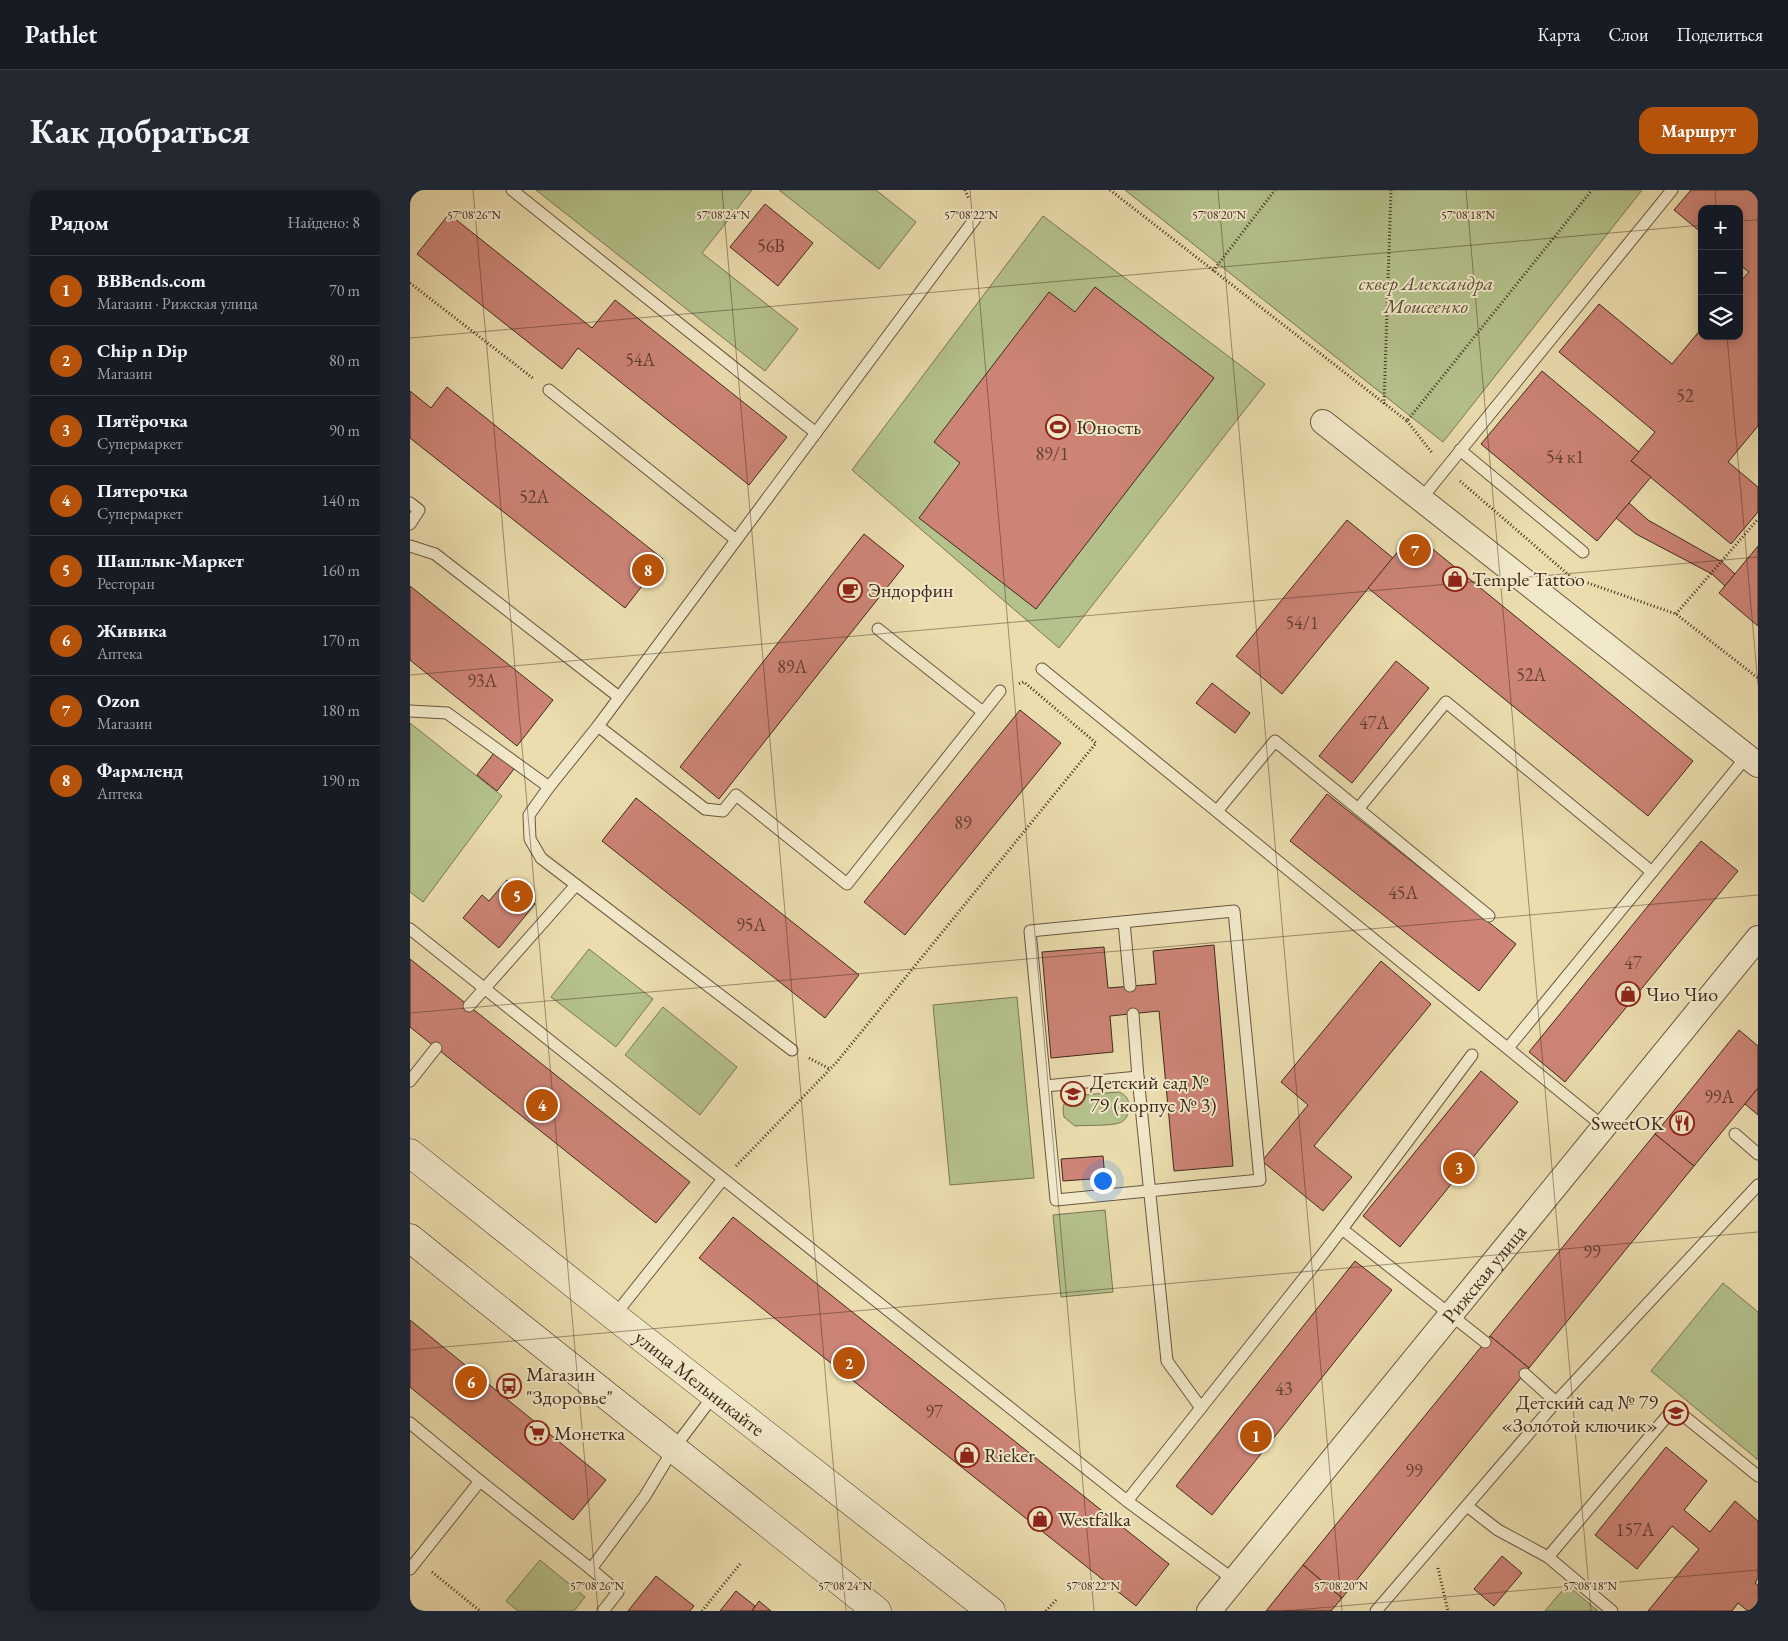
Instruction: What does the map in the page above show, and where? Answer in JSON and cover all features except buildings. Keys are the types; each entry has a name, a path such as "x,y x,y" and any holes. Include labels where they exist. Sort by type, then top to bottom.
{"main road":[{"name":"улица Мельникайте","path":"410,1153 714,1395 991,1611"},
{"path":"410,1238 877,1611"}],"street":[{"path":"1323,422 1752,760"},
{"name":"Рижская улица","path":"1209,1611 1758,938"}],"lane":[{"path":"512,190 816,433"},
{"path":"1421,499 1672,190"},
{"path":"792,1050 541,858 530,839 529,815 548,787 598,726 735,539 977,216"},
{"path":"549,390 735,539"},
{"path":"1460,450 1583,552"},
{"path":"410,503 419,510 410,524"},
{"path":"410,546 435,554 619,697"},
{"path":"878,629 983,712"},
{"path":"1042,669 1604,1127"},
{"path":"598,726 705,809 723,811 736,795 847,884 1000,691"},
{"path":"1358,809 1446,702 1652,872"},
{"path":"410,711 447,713 548,787"},
{"path":"1218,812 1275,741 1489,916"},
{"path":"1508,1048 1652,872 1752,760"},
{"path":"469,1006 576,885"},
{"path":"1234,911 1260,1180 1056,1200 1030,931 1124,922 1234,911"},
{"path":"1124,922 1130,986"},
{"path":"410,929 1127,1501 1234,1580"},
{"path":"1133,1014 1167,1361 1201,1408"},
{"path":"410,1082 436,1048"},
{"path":"1127,1501 1342,1229 1472,1055"},
{"path":"1045,1086 1138,1077"},
{"path":"1735,1134 1758,1154"},
{"path":"614,1316 723,1179"},
{"path":"1376,1611 1556,1402 1758,1185"},
{"path":"1342,1229 1485,1342"},
{"path":"1524,1374 1556,1402"},
{"path":"591,1569 646,1496 674,1448 714,1395"},
{"path":"1548,1557 1674,1408 1758,1476"},
{"path":"410,1423 618,1592 603,1611"},
{"path":"413,1564 480,1481"},
{"path":"1467,1506 1498,1530 1548,1557 1612,1611"}],"path":[{"path":"1110,190 1407,421 1592,190"},
{"path":"1213,270 1275,190"},
{"path":"1384,404 1391,190"},
{"path":"410,283 549,390"},
{"path":"1676,614 1758,519"},
{"path":"723,1179 836,1063 1096,743 1024,682 1000,691"},
{"path":"1432,1545 1448,1611"},
{"path":"413,1564 480,1611"},
{"path":"702,1611 740,1564"},
{"path":"1046,1611 1056,1600"}],"green space":[{"path":"536,190 752,190 702,253 798,329 765,371"},
{"path":"779,190 876,190 916,222 879,269"},
{"name":"сквер Александра Моисеенко","path":"1125,190 1642,190 1443,442"},
{"name":"Юность","path":"1043,216 1265,384 1059,648 852,470"},
{"path":"410,723 502,796 423,902 410,892"},
{"path":"589,949 653,999 616,1047 551,997"},
{"path":"1017,997 1034,1178 950,1185 933,1005"},
{"path":"663,1007 737,1067 700,1115 625,1055"},
{"path":"1119,1092 1124,1094 1129,1104 1128,1115 1121,1122 1110,1125 1075,1126 1064,1117 1064,1105 1071,1096"},
{"path":"1105,1210 1113,1292 1061,1297 1053,1215"},
{"path":"1723,1283 1758,1312 1758,1460 1651,1371"},
{"path":"540,1560 585,1597 574,1611 518,1611 506,1601"},
{"path":"1567,1585 1598,1611 1545,1611"}],"place":[{"name":"Юность","path":"1058,427"},
{"name":"Ozon","path":"1415,550"},
{"name":"Фармленд","path":"648,570"},
{"name":"Temple Tattoo","path":"1455,579"},
{"name":"Эндорфин","path":"850,590"},
{"name":"Шашлык-Маркет","path":"517,896"},
{"name":"Чио Чио","path":"1628,994"},
{"name":"Детский сад № 79 (корпус № 3)","path":"1073,1094"},
{"name":"Пятерочка","path":"542,1105"},
{"name":"SweetOK","path":"1682,1123"},
{"name":"Пятёрочка","path":"1459,1168"},
{"name":"Chip n Dip","path":"849,1363"},
{"name":"Живика","path":"471,1382"},
{"name":"Магазин \"Здоровье\"","path":"509,1386"},
{"name":"Детский сад № 79 «Золотой ключик»","path":"1676,1413"},
{"name":"Монетка","path":"537,1433"},
{"name":"BBBends.com","path":"1256,1436"},
{"name":"Rieker","path":"967,1455"},
{"name":"Westfalka","path":"1040,1519"}]}
